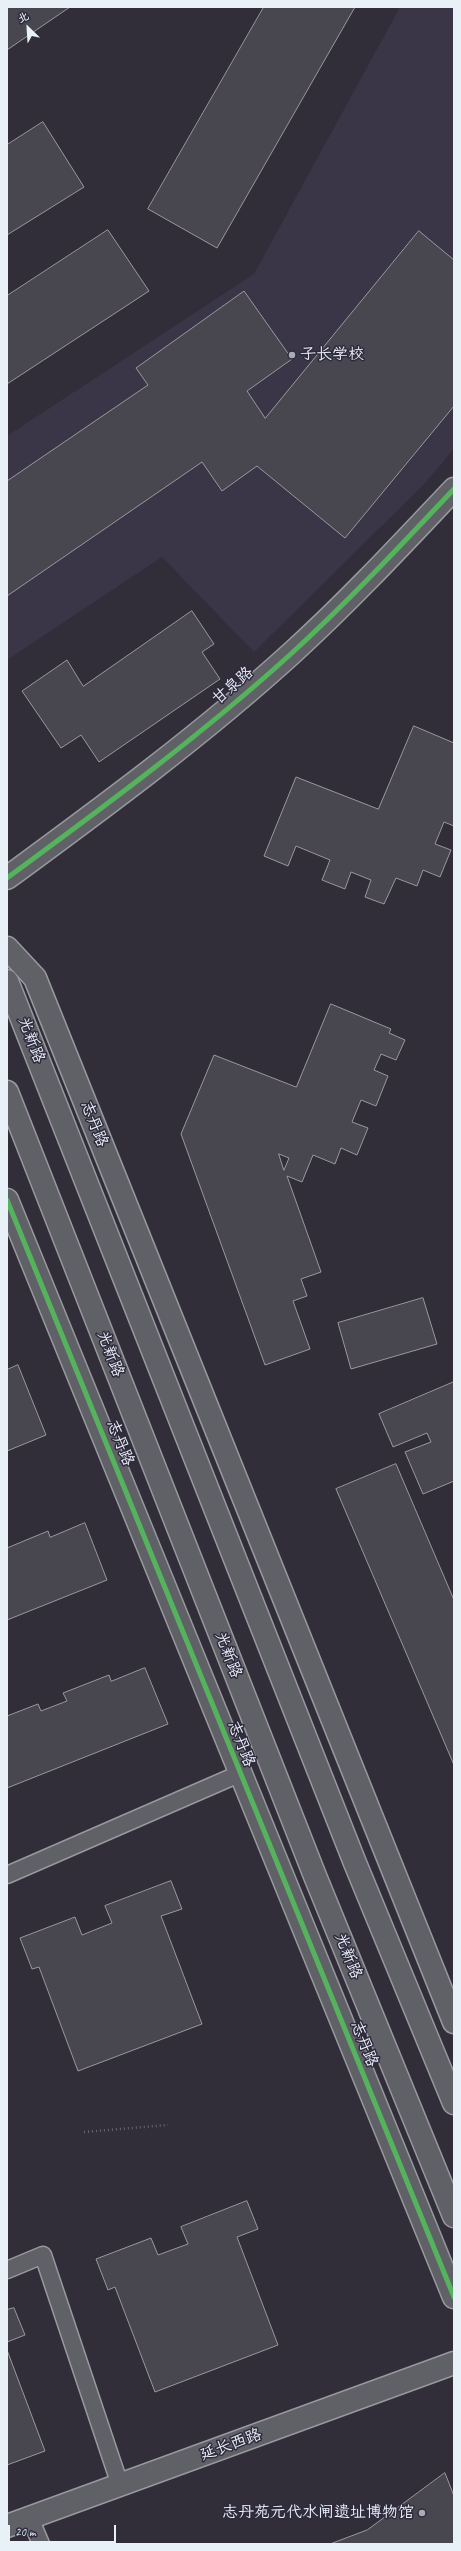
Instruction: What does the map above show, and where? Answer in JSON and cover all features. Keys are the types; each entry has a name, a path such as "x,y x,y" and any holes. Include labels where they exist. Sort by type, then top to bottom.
{"street":[{"name":"甘泉路","path":"7,878 153,770 282,661 364,583 454,488"},
{"name":"志丹路","path":"7,948 35,978 454,2022"},
{"name":"光新路","path":"7,981 355,1863 454,2103"},
{"name":"光新路","path":"7,1092 315,1876 454,2216"},
{"name":"志丹路","path":"7,1200 239,1774 454,2297"},
{"name":"延长西路","path":"7,2526 454,2363"}],"lane":[{"path":"7,1875 239,1774"},
{"path":"7,2270 43,2255 120,2485"},
{"path":"30,2518 41,2544"}],"path":[{"path":"84,2132 168,2125"}],"shaded area":[{"name":"子长学校","path":"400,7 454,7 454,449 425,483 254,652 162,557 7,660 7,436 254,274"}],"building":[{"path":"7,7 70,7 7,50"},
{"path":"264,7 355,7 217,248 148,209"},
{"path":"43,122 84,187 7,235 7,145"},
{"path":"108,230 149,291 7,384 7,296"},
{"path":"419,231 454,260 454,406 345,538 257,466 222,491 202,462 7,596 7,481 148,385 136,368 244,291 292,359 247,391 265,418"},
{"path":"192,611 214,644 202,652 220,679 99,762 81,735 61,748 22,691 67,660 83,686"},
{"path":"414,726 454,743 454,826 444,822 435,844 451,850 440,877 423,870 417,886 396,878 384,904 365,897 371,880 351,872 345,889 322,880 330,860 296,846 288,866 264,856 296,777 378,809"},
{"path":"331,1004 391,1029 389,1033 405,1040 396,1060 381,1054 374,1070 388,1076 376,1106 361,1100 352,1122 368,1128 357,1155 341,1148 335,1164 313,1155 302,1182 287,1176 321,1272 301,1279 307,1296 293,1301 310,1349 265,1365 181,1134 214,1055 296,1087","holes":["279,1154 289,1158 284,1170"]},
{"path":"423,1298 437,1344 351,1369 338,1323"},
{"path":"18,1365 46,1435 7,1451 7,1370"},
{"path":"454,1382 454,1481 423,1494 405,1452 431,1442 427,1433 393,1447 379,1414"},
{"path":"396,1464 454,1600 454,1765 336,1489"},
{"path":"85,1523 107,1580 7,1620 7,1548 48,1531 50,1537"},
{"path":"145,1668 168,1724 7,1788 7,1716 38,1704 41,1711 67,1701 63,1693 109,1675 111,1681"},
{"path":"171,1881 182,1909 161,1916 202,2024 78,2071 39,1967 32,1969 20,1938 75,1917 82,1935 112,1923 105,1906"},
{"path":"247,2201 258,2229 237,2237 278,2345 155,2392 115,2287 108,2290 96,2259 151,2238 158,2255 188,2244 181,2227"},
{"path":"14,2308 25,2335 7,2342 7,2310"},
{"path":"7,2350 45,2451 7,2465"},
{"name":"志丹苑元代水闸遗址博物馆","path":"445,2473 454,2496 454,2544 330,2544 367,2530"}],"cycle path":[{"path":"7,878 153,769 259,682 335,612 454,489"},
{"path":"7,1200 454,2297"}],"place":[{"name":"子长学校","path":"292,355"},
{"name":"志丹苑元代水闸遗址博物馆","path":"422,2513"}]}
